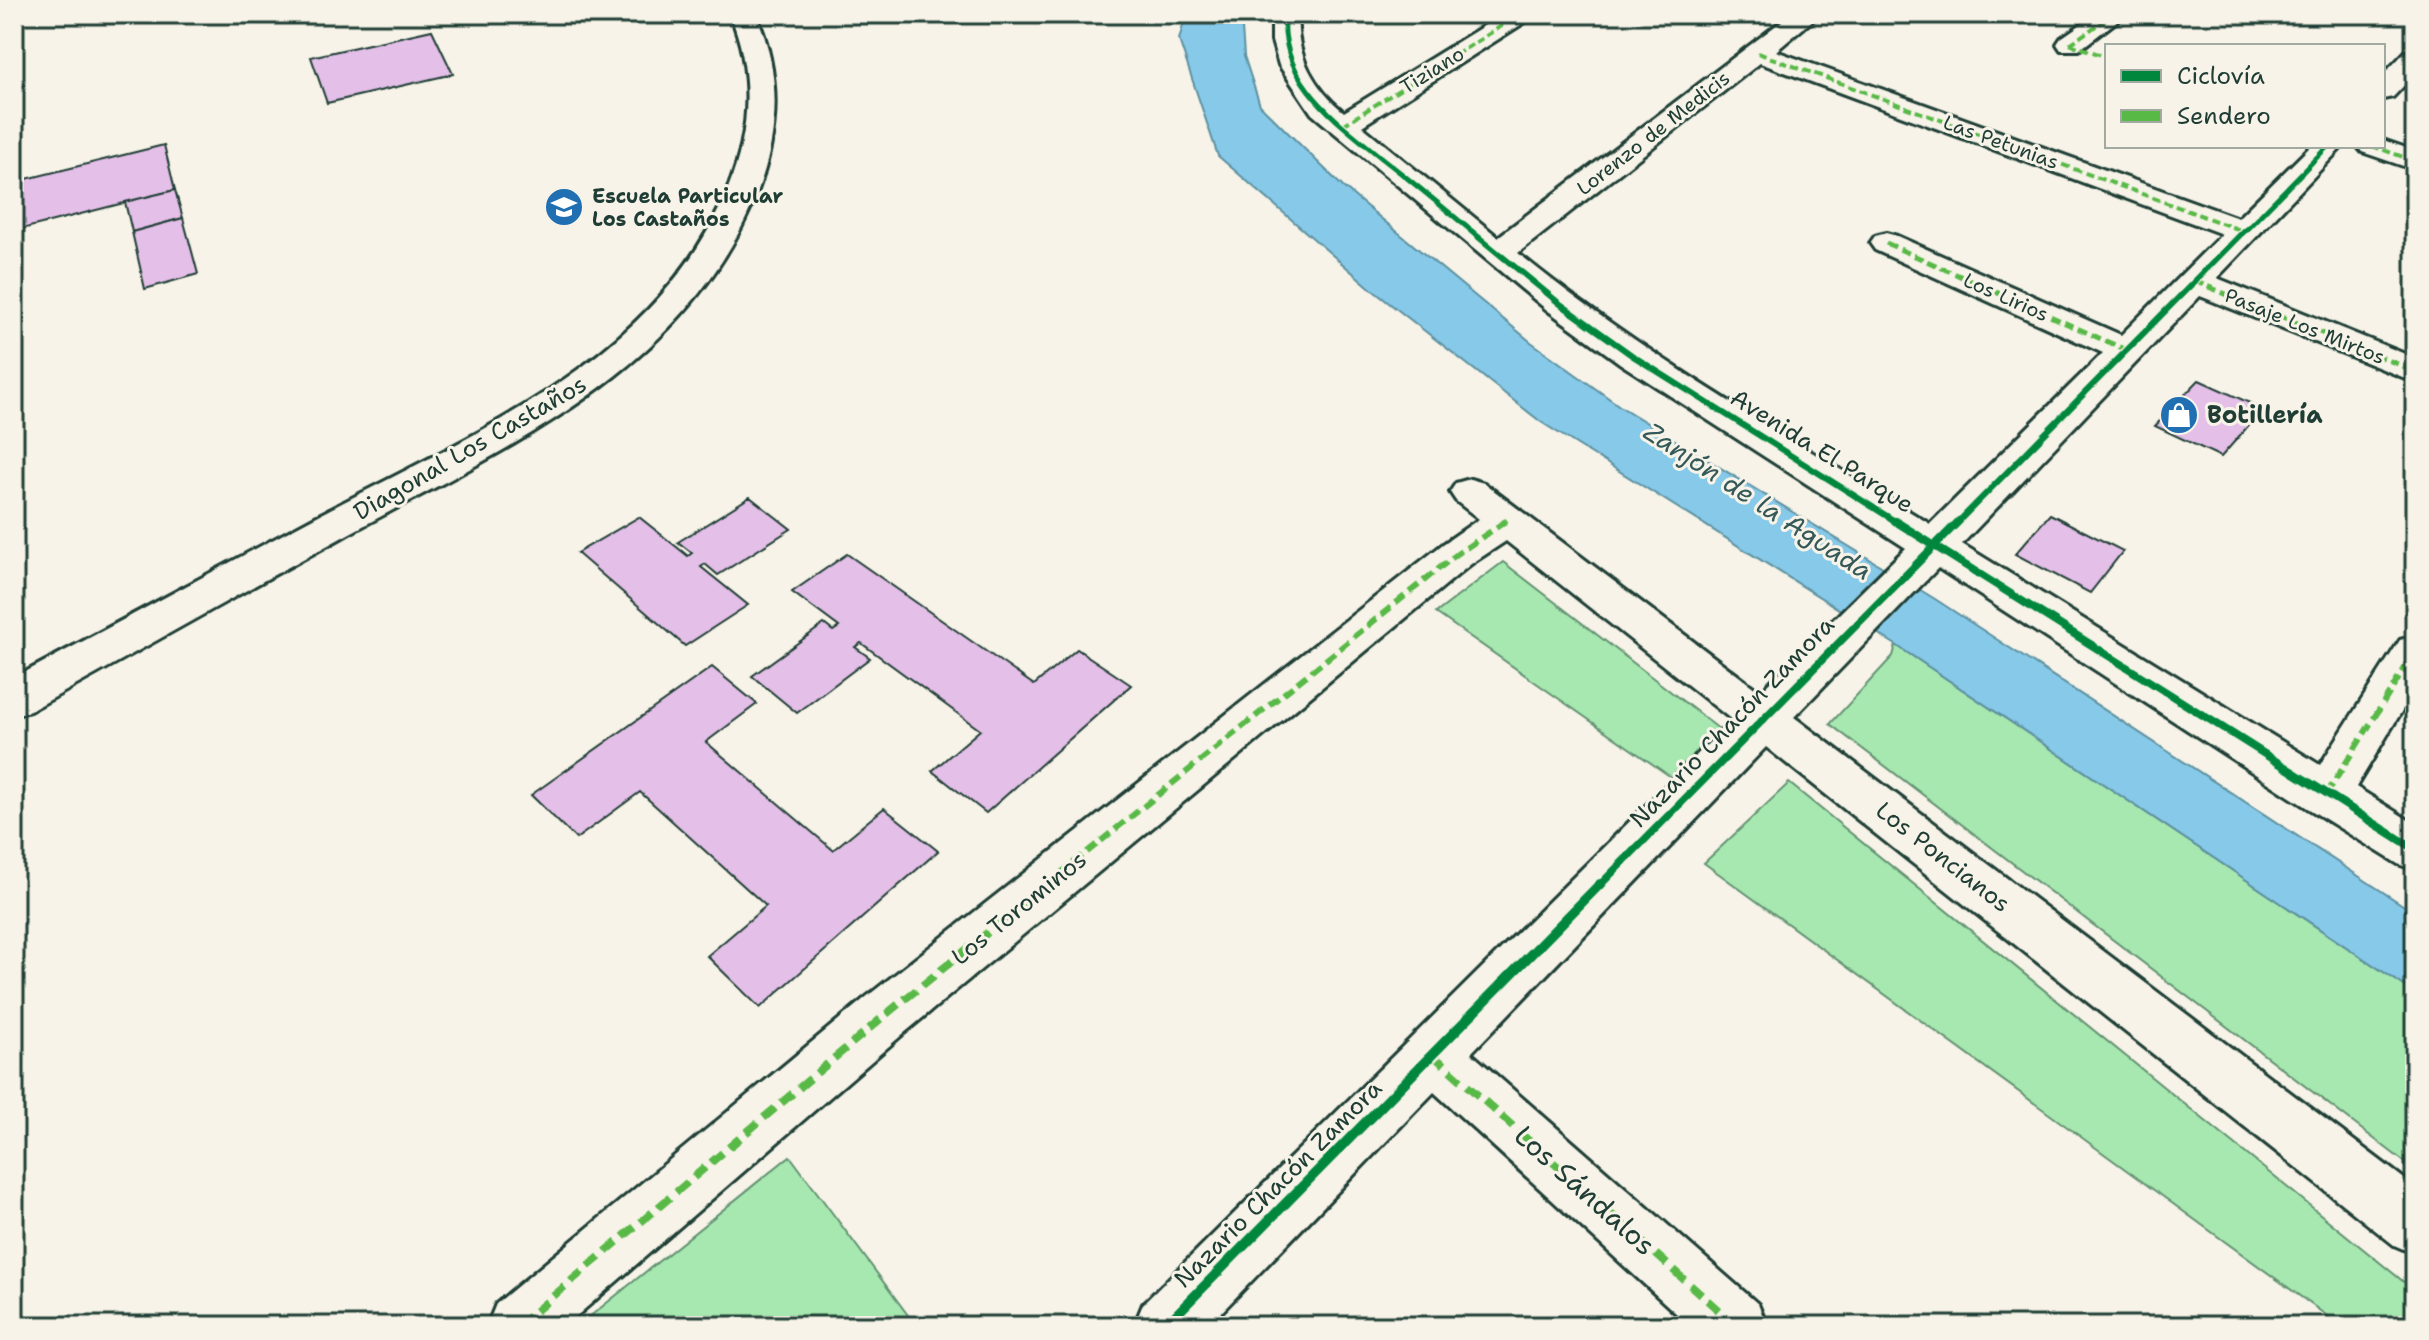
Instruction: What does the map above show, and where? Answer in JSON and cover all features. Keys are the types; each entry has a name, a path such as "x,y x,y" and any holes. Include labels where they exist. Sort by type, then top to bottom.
{"street":[{"name":"Diagonal Los Castaños","path":"14,699 520,423 592,379 633,347 674,307 709,263 743,194 755,154 762,99 757,47 743,14"},
{"name":"Avenida El Parque","path":"1285,14 1283,35 1295,72 1322,108 1559,303 1923,555 2415,849"},
{"name":"Tiziano","path":"1343,125 1521,14"},
{"name":"Lorenzo de Medicis","path":"1498,253 1807,14"},
{"path":"2105,56 2070,44 2113,14"},
{"name":"Las Petunias","path":"1758,53 2243,231"},
{"path":"2385,89 2415,58"},
{"name":"Nazario Chacón Zamora","path":"1165,1326 2326,148"},
{"path":"2378,148 2415,161"},
{"name":"Los Lirios","path":"1886,243 2126,350"},
{"name":"Pasaje Los Mirtos","path":"2194,281 2415,371"},
{"name":"Los Poncianos","path":"1489,506 2415,1224"},
{"name":"Los Torominos","path":"528,1316 884,1016 1457,554 1489,506"},
{"path":"2326,795 2415,652"},
{"name":"Los Sándalos","path":"1433,1055 1736,1326"}],"green space":[{"path":"1503,562 1719,729 1671,777 1436,613"},
{"path":"1896,645 2415,993 2415,1170 1830,724 1893,656"},
{"path":"1789,783 2415,1291 2415,1326 2341,1326 1704,863"},
{"path":"790,1156 916,1326 578,1326"}],"water":[{"name":"Zanjón de la Aguada","path":"1186,14 1241,14 1244,56 1260,105 1343,187 1531,342 1621,407 1935,599 2415,913 2415,993 1896,645 1541,422 1375,292 1218,156 1179,40"}],"building":[{"path":"432,30 453,74 327,103 311,57"},
{"path":"164,145 175,190 14,231 14,182"},
{"path":"175,190 183,218 132,232 125,202"},
{"path":"183,218 198,274 145,289 132,232"},
{"path":"2199,380 2263,409 2221,457 2155,426"},
{"path":"750,497 791,529 718,575 705,564 701,567 748,605 685,646 577,553 639,517 688,556 692,553 678,542"},
{"path":"2050,514 2123,551 2090,593 2015,554"},
{"path":"847,554 1034,685 1077,649 1131,685 986,813 932,771 980,730 861,643 855,647 870,658 797,713 752,676 824,624 833,631 839,627 792,592"},
{"path":"712,667 757,704 706,742 833,850 884,808 938,851 760,1008 707,956 766,906 640,792 576,839 531,795"}],"marked path":[{"path":"1343,125 1521,14"},
{"path":"2070,44 2113,14"},
{"path":"2070,44 2105,56"},
{"path":"1758,53 2243,231"},
{"path":"2378,148 2415,161"},
{"path":"1886,243 2126,350"},
{"path":"2194,281 2415,371"},
{"path":"518,1326 884,1016 1457,554 1507,520"},
{"path":"2326,795 2415,652"},
{"path":"1433,1055 1736,1326"}],"cycle path":[{"path":"1285,14 1285,41 1292,65 1322,108 1559,303 1633,356 2415,849"},
{"path":"1165,1326 2326,148"}],"place":[{"name":"Escuela Particular Los Castaños","path":"564,207"},
{"name":"Botillería","path":"2179,415"}]}
